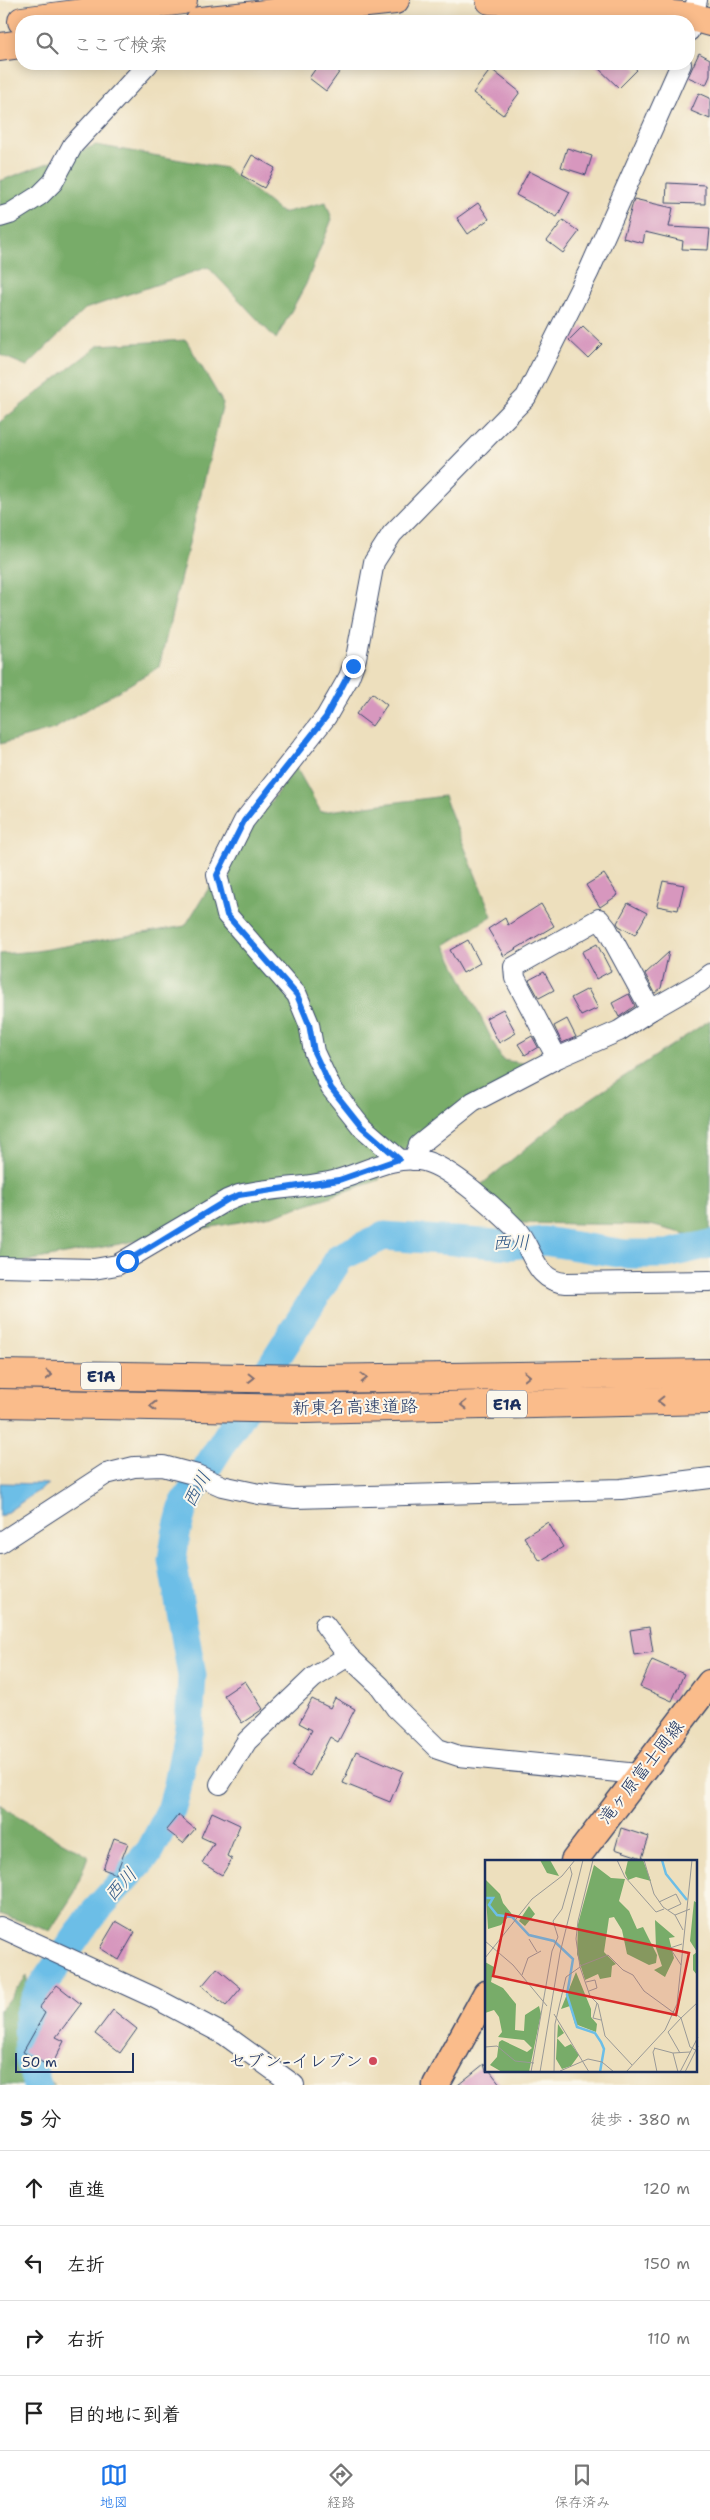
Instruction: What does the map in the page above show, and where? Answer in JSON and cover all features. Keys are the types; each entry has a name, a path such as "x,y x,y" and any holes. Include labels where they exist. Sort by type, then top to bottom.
{"highway":[{"path":"67,15 183,0"},
{"path":"256,15 395,0"},
{"path":"490,0 593,7 669,15"},
{"path":"0,24 15,22"},
{"path":"0,47 15,45"},
{"name":"新東名高速道路","path":"0,1374 316,1379 710,1373"},
{"name":"新東名高速道路","path":"0,1403 305,1408 710,1400"}],"main road":[{"name":"滝ヶ原富士岡線","path":"575,1860 638,1774 710,1683"},
{"path":"436,2085 485,1996"}],"street":[{"path":"0,217 10,214 40,195 52,182 73,145 142,70"},
{"path":"406,1159 362,1127 331,1088 314,1052 309,1024 297,995 227,915 217,875 244,821 326,717 349,677 356,658 374,562 387,541 526,396 589,271 678,70"},
{"path":"558,1058 515,978 514,967 599,919 607,929 651,1010"},
{"path":"406,1159 419,1145 473,1102 558,1058 619,1031 710,974"},
{"path":"0,1268 94,1269 117,1265 227,1200 239,1195 339,1180 406,1159 426,1162 454,1175 516,1229 542,1274 557,1282 710,1281"},
{"path":"0,1543 106,1474 134,1467 163,1466 196,1475 222,1486 258,1494 295,1498 621,1489 710,1478"},
{"path":"325,1625 348,1656 380,1686 396,1708 438,1749 459,1756 638,1774"},
{"path":"220,1784 246,1741 313,1678 348,1656"},
{"path":"0,1927 153,1997 225,2035 294,2085"}],"green space":[{"path":"96,145 226,168 282,213 326,202 332,219 306,284 276,339 208,267 85,309 27,366 0,355 0,181"},
{"path":"186,340 223,403 159,667 54,729 0,744 0,422 99,345"},
{"path":"296,767 321,812 444,796 492,916 445,945 502,1060 541,1066 427,1132 389,1165 379,1180 272,1216 0,1266 0,954 36,951 185,926 217,875"},
{"path":"710,1020 710,1240 650,1225 518,1223 476,1189 569,1113"},
{"path":"0,1804 7,1811 88,1856 75,1892 50,1931 0,1914"},
{"path":"27,1976 29,2057 54,2085 0,2085 0,2010"}],"water":[{"path":"0,1483 48,1484 0,1517"}],"building":[{"path":"699,53 710,59 710,76 706,85 688,77 691,70 695,70 695,62"},
{"path":"315,70 341,70 326,91 309,78"},
{"path":"490,70 520,92 503,115 473,93"},
{"path":"600,70 637,70 619,88"},
{"path":"699,93 710,98 710,119 691,111"},
{"path":"567,148 592,156 586,175 561,167"},
{"path":"252,155 275,168 264,188 241,175"},
{"path":"529,171 570,192 557,217 516,195"},
{"path":"667,183 705,185 705,204 666,203"},
{"path":"634,199 673,208 669,227 710,229 708,250 682,249 683,241 645,232 643,243 623,238"},
{"path":"478,203 489,219 468,234 457,218"},
{"path":"563,220 579,232 563,253 547,241"},
{"path":"583,326 602,344 588,358 569,340"},
{"path":"372,693 387,705 372,726 356,714"},
{"path":"604,874 618,895 600,907 586,885"},
{"path":"663,881 684,885 678,910 657,906"},
{"path":"628,903 647,913 635,935 617,923"},
{"path":"541,904 554,926 504,956 488,929 505,918 508,925"},
{"path":"468,940 480,963 463,973 450,950"},
{"path":"597,944 611,971 596,979 582,952"},
{"path":"669,952 661,988 655,993 645,974"},
{"path":"544,972 554,990 539,998 529,980"},
{"path":"588,989 598,1008 581,1016 571,998"},
{"path":"629,994 635,1006 619,1017 612,1003"},
{"path":"503,1009 516,1033 499,1043 486,1018"},
{"path":"567,1019 576,1037 562,1043 554,1026"},
{"path":"532,1036 538,1047 525,1055 518,1044"},
{"path":"548,1522 563,1547 540,1561 524,1537"},
{"path":"649,1627 653,1652 634,1655 630,1630"},
{"path":"652,1660 684,1674 672,1701 640,1687"},
{"path":"245,1681 263,1709 242,1723 224,1695"},
{"path":"335,1698 355,1709 338,1742 330,1737 310,1776 292,1767 312,1730 299,1723 312,1699 330,1708"},
{"path":"356,1751 403,1771 390,1802 343,1783"},
{"path":"212,1812 240,1825 227,1856 232,1859 222,1875 202,1863 214,1843 201,1837"},
{"path":"178,1815 195,1829 183,1843 166,1830"},
{"path":"621,1828 649,1837 642,1858 615,1849"},
{"path":"114,1838 128,1843 116,1874 103,1869"},
{"path":"116,1921 135,1932 119,1960 100,1948"},
{"path":"217,1968 241,1988 226,2006 202,1986"},
{"path":"57,1985 81,2004 56,2037 64,2041 51,2067 23,2052 45,2013 39,2008"},
{"path":"113,2010 137,2029 120,2053 95,2034"},
{"path":"484,2064 485,2072 491,2072 501,2085 458,2085"}],"waterway":[{"name":"西川","path":"37,2085 29,2057 28,2017 38,1992 92,1915 150,1851 171,1810 177,1789 189,1727 192,1676 172,1560 176,1534 184,1504 340,1257 384,1236 511,1245 544,1241 625,1254 667,1254 710,1244"}],"place":[{"name":"セブン-イレブン","path":"373,2061"}],"route":[{"path":"127,1261 227,1200 239,1195 339,1180 399,1159 362,1127 331,1088 314,1052 309,1024 297,995 227,915 217,875 244,821 326,717 349,677 353,666"}]}
